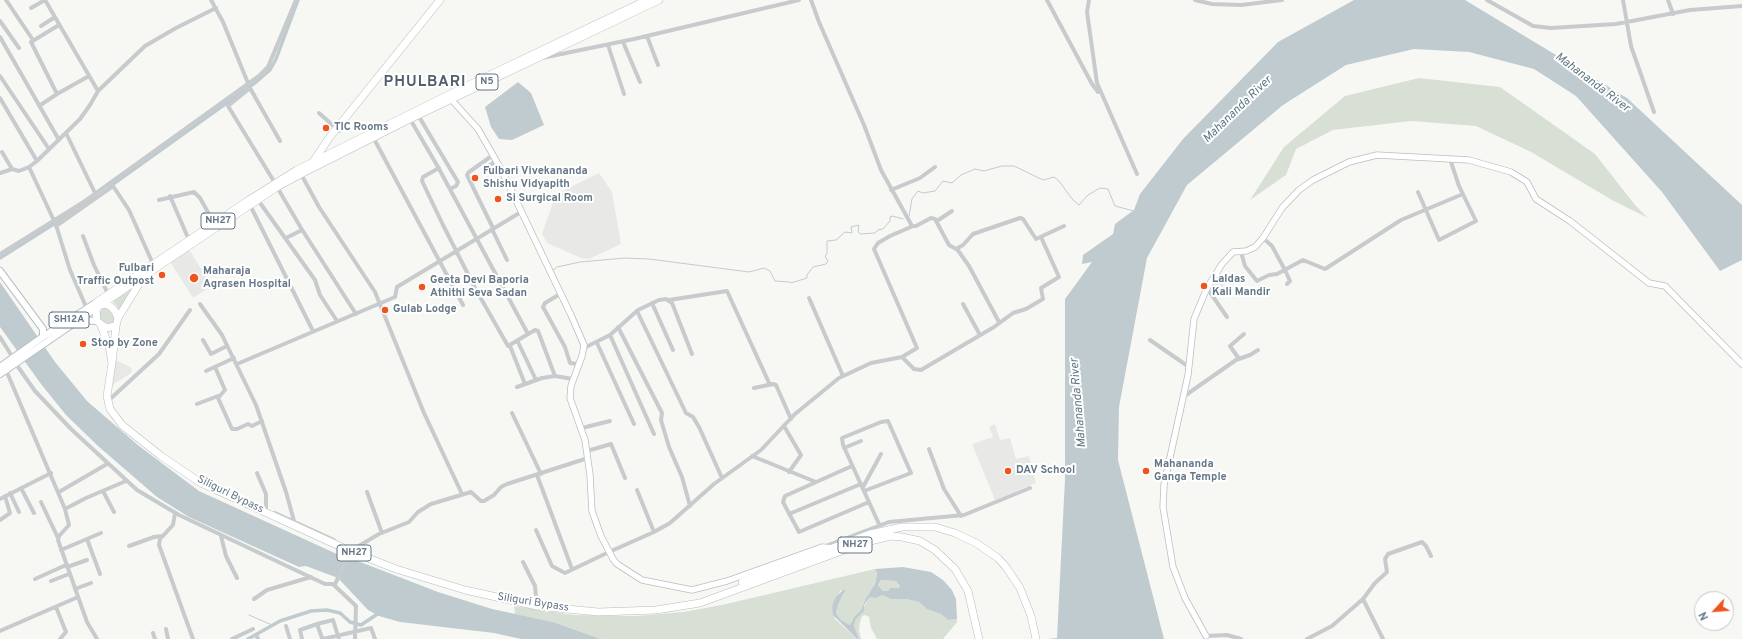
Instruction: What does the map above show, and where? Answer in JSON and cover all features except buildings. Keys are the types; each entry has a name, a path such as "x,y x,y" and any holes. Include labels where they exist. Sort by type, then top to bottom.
{"highway":[{"name":"NH27","path":"112,363 109,346 99,324 96,312 98,304 108,294 214,223 276,185 313,166 339,128 440,0"},
{"name":"N5","path":"313,166 647,0"},
{"name":"N5","path":"320,158 659,0"},
{"name":"NH27","path":"98,304 258,200 276,185 301,174 313,166 333,140 339,128"},
{"path":"333,140 339,148"},
{"name":"NH27","path":"112,363 117,322 136,288 149,272"},
{"path":"98,304 110,306 115,311 117,322 108,328 99,324"},
{"name":"Siliguri Bypass","path":"112,363 108,385 108,401 110,409 117,420 160,456 201,482 396,569 487,596 536,606 580,611 618,612 679,606 700,602 866,542 891,536 902,537 920,541 935,550 955,569 968,592 979,639"},
{"name":"NH27","path":"679,606 710,597 734,586 832,548 891,528 912,526 935,527 966,538 998,558 1020,588 1031,616 1036,639"}],"main road":[{"path":"452,96 478,129 495,158 571,315 584,348 573,379 570,398 582,428 589,456 592,511 609,552 617,564 642,580 692,590 727,581 822,547 832,548"},
{"path":"1206,636 1185,598 1172,566 1163,507 1164,485 1189,367 1194,319 1214,275 1234,252 1252,249 1263,238 1282,208 1299,190 1311,181 1349,162 1377,155 1469,160 1488,164 1511,172 1526,181 1533,195 1538,201 1570,221 1649,283 1665,286 1742,364"},
{"path":"0,271 43,330 50,332"},
{"name":"SH12A","path":"0,374 42,337 87,308 98,304"},
{"name":"SH12A","path":"0,367 45,344 98,304"},
{"name":"SH12A","path":"77,321 99,324"},
{"path":"42,337 43,330"}],"street":[{"path":"6,0 33,40"},
{"path":"31,8 45,0 98,91"},
{"path":"211,0 223,22 249,86 280,141"},
{"path":"296,0 268,67 228,106 302,230 356,314"},
{"path":"533,60 623,42 800,0"},
{"path":"811,0 891,190 912,226"},
{"path":"1047,0 1092,84 1101,95"},
{"path":"1089,0 1087,14 1096,79 1101,95 1116,124 1137,174"},
{"path":"1195,0 1212,4 1243,5 1282,0"},
{"path":"1487,0 1537,27 1576,28 1626,23 1700,9 1742,6"},
{"path":"1623,0 1632,50 1654,112"},
{"path":"1668,0 1672,14"},
{"path":"0,173 12,169 19,170 29,167 37,161 84,114 98,91 146,46 176,28 216,8"},
{"path":"41,26 56,17"},
{"path":"0,21 19,48"},
{"path":"57,94 30,44 33,40 59,25"},
{"path":"647,36 658,65"},
{"path":"0,37 59,140"},
{"path":"623,42 640,82"},
{"path":"608,45 624,94"},
{"path":"0,76 49,150"},
{"path":"39,106 89,76"},
{"path":"55,223 95,193 249,86"},
{"path":"0,98 37,161"},
{"path":"319,114 339,128"},
{"path":"418,115 458,182 456,186 450,189"},
{"path":"410,119 439,168 528,334"},
{"path":"66,133 95,193"},
{"path":"373,137 463,305"},
{"path":"2,152 12,169"},
{"path":"487,167 495,158"},
{"path":"495,158 469,172 467,175 507,260"},
{"path":"1418,192 1439,240 1476,220 1463,194 1450,159"},
{"path":"29,167 55,223 70,270 87,308"},
{"path":"891,190 920,178 935,167"},
{"path":"439,168 423,177 422,181 456,251 508,346 510,346 525,384"},
{"path":"301,174 319,207 374,292 402,355 424,413 462,494"},
{"path":"0,254 55,223 113,186 129,210 153,264"},
{"path":"160,200 170,196 194,192 198,194 214,223"},
{"path":"1241,252 1246,266 1257,281 1305,260 1325,269 1397,222 1463,194"},
{"path":"170,196 189,240"},
{"path":"258,200 315,280 320,295 337,321"},
{"path":"250,205 313,330"},
{"path":"937,222 952,211"},
{"path":"237,364 313,330 356,314 396,296 397,287 521,212"},
{"path":"536,530 554,568 565,573 654,532 670,523 722,478 761,450 791,419 822,391 843,376 871,363 902,357 916,349 917,346 874,249 878,243 912,226 932,218 937,222 949,245 958,249 968,263 999,322"},
{"path":"958,249 974,234 1020,218 1023,219 1035,238 1041,237 1064,226"},
{"path":"286,238 302,230"},
{"path":"83,236 94,265 108,294"},
{"path":"902,357 914,369 919,370 980,335 1015,312 1026,309 1043,299 1041,287 1058,277 1041,237"},
{"path":"1263,238 1272,246 1285,270 1290,281 1287,284"},
{"path":"1207,288 1227,317"},
{"path":"584,348 597,343 610,335 637,311 659,300 669,300 727,290 770,384"},
{"path":"560,294 545,303 543,307 565,348 570,363 578,364"},
{"path":"809,298 843,376"},
{"path":"669,300 677,314 692,354"},
{"path":"652,303 673,350"},
{"path":"200,304 234,358 262,421 294,521"},
{"path":"963,304 980,335"},
{"path":"108,401 159,354 190,310"},
{"path":"637,311 686,413 694,418 722,478"},
{"path":"618,327 662,413 660,420 669,447 682,477 690,506"},
{"path":"510,346 535,330 538,331 555,376"},
{"path":"1239,359 1230,346 1244,334"},
{"path":"610,335 654,434"},
{"path":"0,338 16,360 35,391 107,464 126,481 175,513 221,536 311,576 325,584 334,584 355,604 355,639"},
{"path":"203,340 211,354 227,346"},
{"path":"1150,340 1189,367"},
{"path":"518,342 536,380"},
{"path":"597,343 634,424"},
{"path":"1183,397 1239,359 1258,350"},
{"path":"206,371 234,358"},
{"path":"197,404 218,396 225,390 215,367"},
{"path":"6,370 65,509 69,525 58,538"},
{"path":"517,387 536,380 555,376 573,379"},
{"path":"754,388 770,384 776,385 791,419"},
{"path":"218,396 233,429 248,424 253,426 262,421"},
{"path":"512,413 539,475 572,569"},
{"path":"582,428 610,421"},
{"path":"789,514 863,488 911,473 889,422 886,421 845,435 842,438 844,448 863,488 879,524"},
{"path":"784,426 801,455 789,472"},
{"path":"844,448 861,441"},
{"path":"334,584 351,550 382,533 407,523 418,512 431,504 473,492 484,501 494,495 501,487 539,475 589,456 611,444 625,478"},
{"path":"929,449 944,489 961,516"},
{"path":"863,488 881,454"},
{"path":"752,456 816,482"},
{"path":"59,492 107,464"},
{"path":"852,466 783,497 783,502 799,532 869,502"},
{"path":"0,520 10,513 2,497 51,473"},
{"path":"257,473 266,494 263,510 294,521 351,550"},
{"path":"65,509 126,481"},
{"path":"21,488 34,514"},
{"path":"822,547 879,524 899,519 961,516 1030,488"},
{"path":"104,490 114,512"},
{"path":"638,490 654,532"},
{"path":"367,492 382,533"},
{"path":"10,493 19,512"},
{"path":"41,502 58,538 66,566 88,625 97,639"},
{"path":"175,513 173,525 159,542 193,639"},
{"path":"62,550 101,533"},
{"path":"129,546 154,537 163,536"},
{"path":"221,536 226,556 237,578"},
{"path":"87,539 100,574"},
{"path":"1306,639 1332,626 1363,599 1375,583 1387,572 1385,559 1388,554 1421,542 1425,545 1431,556"},
{"path":"35,579 66,566 86,560"},
{"path":"522,562 535,586 536,606"},
{"path":"51,581 69,574"},
{"path":"254,599 267,590 311,576"},
{"path":"75,589 91,583"},
{"path":"0,631 78,597"},
{"path":"1363,599 1383,639"},
{"path":"56,607 66,630 65,637 60,639"},
{"path":"302,639 300,630 333,620 338,637"},
{"path":"317,624 322,639 338,637 355,630 372,628 375,639"},
{"path":"286,626 290,639"},
{"path":"166,629 168,639"},
{"path":"235,638 253,629"},
{"path":"153,633 155,639"},
{"path":"1206,636 1227,635 1241,639"}],"shaded area":[{"path":"1419,78 1500,87 1595,154 1635,205 1648,218 1612,200 1531,152 1476,126 1411,121 1333,130 1296,149 1286,175 1250,200 1284,147 1345,96"},
{"path":"599,173 612,192 621,244 589,259 581,258 547,243 542,234 556,194"},
{"name":"Maharaja Agrasen Hospital","path":"188,248 212,286 193,298 169,260"},
{"path":"1217,274 1226,283 1213,294 1208,287"},
{"path":"133,286 120,311 112,300"},
{"path":"107,307 116,317 114,322 111,324 103,322 100,319 99,314 102,309"},
{"path":"114,359 132,368 131,373 108,388"},
{"name":"DAV School","path":"995,424 1000,440 1010,438 1016,459 1029,456 1036,483 995,500 972,444 993,437 989,427"},
{"path":"875,569 877,574 875,584 866,598 861,610 854,617 850,625 841,620 836,613 838,605 844,594 841,590 832,605 835,619 857,639 601,639 553,622 515,614 514,606 574,615 636,616 683,612 722,605"},
{"path":"881,580 896,581 900,586 897,588 890,588 888,591 883,591 878,585"},
{"path":"882,595 891,599 906,599 919,602 925,607 941,614 948,620 957,619 957,622 943,639 877,639 871,628 869,617 865,615 862,616 860,622 859,630 861,639 859,639 854,626 856,619 870,597"}],"water":[{"name":"Mahananda River","path":"1354,0 1465,0 1627,98 1742,205 1742,260 1720,271 1662,192 1576,96 1534,69 1469,52 1414,49 1346,65 1283,105 1187,185 1147,258 1119,407 1118,460 1164,639 1047,639 1057,638 1065,479 1065,299 1092,262 1082,264 1083,255 1113,234 1115,224 1134,210 1140,194 1183,139 1278,42"},
{"path":"518,82 531,93 544,125 512,140 499,139 491,127 485,107"},
{"path":"0,282 55,362 87,401 139,446 199,491 339,555 344,559 355,560 438,592 492,609 553,622 601,639 521,639 494,633 400,622 379,616 368,610 338,578 306,566 299,567 189,517 157,497 98,446 66,415 41,384 0,327"},
{"path":"903,567 931,572 943,580 952,590 956,599 957,619 948,620 941,614 927,609 919,602 906,599 891,599 882,595 876,598 870,597 864,605 864,611 856,619 854,626 859,639 857,639 833,615 832,605 836,597 844,589 845,591 836,613 841,620 850,625 854,617 861,610 866,598 875,584 877,574 875,569","holes":["881,580 896,581 900,586 898,588 890,588 888,591 883,591 878,585"]}],"waterway":[{"path":"109,187 256,82 270,70 276,59 298,0"},
{"path":"909,216 912,199 918,191 923,193 935,191 943,181 952,183 961,175 975,169 984,171 1002,166 1014,166 1043,180 1054,177 1079,205 1088,195 1100,188 1108,189 1115,206 1134,211"},
{"path":"0,258 76,210"},
{"path":"552,271 557,267 580,262 625,258 649,259 749,272 764,268 770,271 775,281 791,283 807,278 807,275 813,267 826,264 828,261 825,256 827,254 827,241 836,240 845,232 852,233 851,227 859,225 858,231 860,234 875,233 878,230 883,229 890,221 890,217 893,216 903,219"},
{"path":"248,639 280,621 311,611 327,610 340,613 350,622 361,625 379,613"},
{"path":"249,615 272,625"}],"place":[{"name":"TIC Rooms","path":"326,128"},
{"name":"Fulbari Vivekananda Shishu Vidyapith","path":"475,178"},
{"name":"Si Surgical Room","path":"498,199"},
{"name":"Fulbari Traffic Outpost","path":"162,275"},
{"name":"Maharaja Agrasen Hospital","path":"194,278"},
{"name":"Laldas Kali Mandir","path":"1204,286"},
{"name":"Geeta Devi Baporia Athithi Seva Sadan","path":"422,287"},
{"name":"Gulab Lodge","path":"385,310"},
{"name":"Stop by Zone","path":"83,344"},
{"name":"DAV School","path":"1008,471"},
{"name":"Mahananda Ganga Temple","path":"1146,471"}],"district":[{"name":"PHULBARI","path":"425,83"}]}
